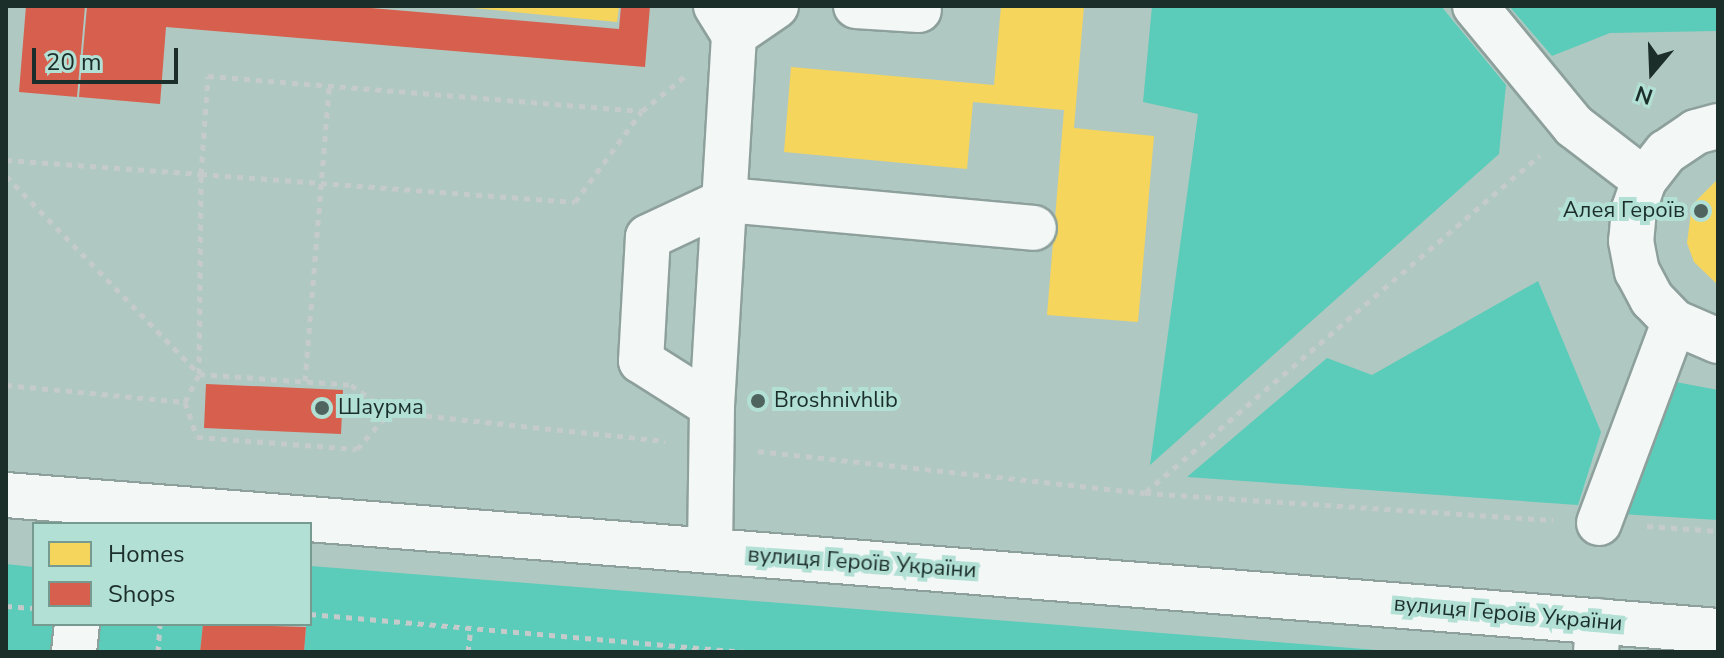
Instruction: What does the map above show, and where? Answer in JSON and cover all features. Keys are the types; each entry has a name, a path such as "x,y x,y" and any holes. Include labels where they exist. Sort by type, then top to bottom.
{"main road":[{"path":"710,551 712,426 727,200 725,21 776,6"},
{"path":"856,6 919,10"},
{"path":"1475,6 1574,126 1644,180"},
{"path":"1718,126 1696,132 1666,152 1644,180 1634,209 1631,241 1637,271 1652,299 1674,322 1718,341"},
{"path":"712,426 641,361 648,237 727,200 1034,228"},
{"path":"1599,523 1674,322"},
{"name":"вулиця Героїв України","path":"6,495 91,513 238,522"},
{"name":"вулиця Героїв України","path":"312,527 710,551 1597,637 1718,631"},
{"path":"74,652 77,626"}],"path":[{"path":"6,160 321,180 575,202 642,111 725,21"},
{"path":"390,412 357,449 197,437 185,402 199,374 201,174 208,76 642,111"},
{"path":"305,381 329,88"},
{"path":"1145,493 1574,126"},
{"path":"6,176 199,374 351,385 390,412 712,426 1145,493 1718,531"},
{"path":"6,385 185,402"},
{"path":"6,606 32,608"},
{"path":"312,614 747,652"},
{"path":"158,652 160,626"},
{"path":"468,652 471,628"}],"green space":[{"path":"1152,6 1441,6 1506,85 1499,154 1150,465 1198,114 1143,102"},
{"path":"1509,6 1718,6 1718,31 1610,33 1552,56"},
{"path":"1538,281 1601,432 1578,505 1187,477 1327,358 1372,375"},
{"path":"1665,380 1718,390 1718,520 1621,514"},
{"path":"6,564 32,567 32,626 203,626 200,652 6,651"},
{"path":"312,566 1402,652 304,652 306,626 312,626"}],"building: Homes":[{"path":"452,6 619,6 617,22"},
{"path":"1001,6 1084,6 1074,128 1154,136 1138,322 1047,315 1064,110 973,102 967,169 784,152 791,67 994,85"},
{"path":"1718,179 1718,285 1694,262 1687,243 1692,205"}],"building: Shops":[{"path":"26,6 85,6 77,97 19,92"},
{"path":"87,6 347,6 619,29 621,6 650,6 645,67 166,27 160,104 79,97"},
{"path":"206,384 343,390 341,434 204,428"},
{"path":"203,626 306,627 304,652 200,652"}],"place":[{"name":"Алея Героїв","path":"1701,211"},
{"name":"Broshnivhlib","path":"758,401"},
{"name":"Шаурма","path":"322,408"}]}
